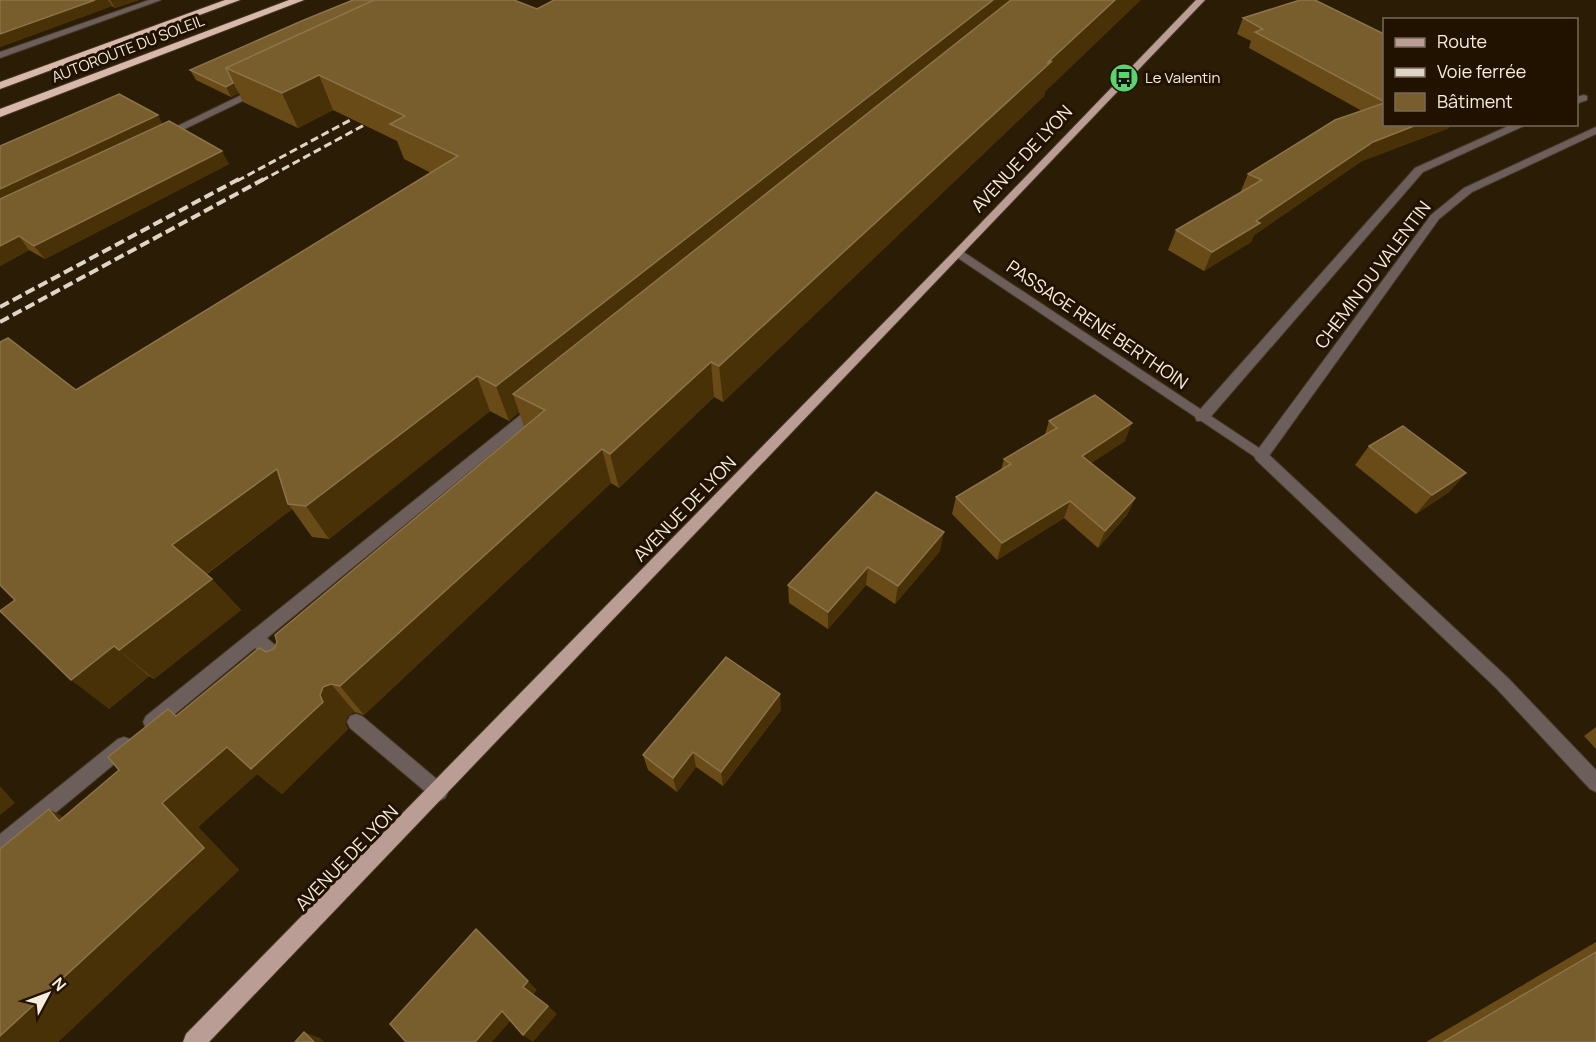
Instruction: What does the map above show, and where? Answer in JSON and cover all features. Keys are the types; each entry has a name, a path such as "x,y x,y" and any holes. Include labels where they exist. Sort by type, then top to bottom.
{"highway":[{"name":"AUTOROUTE DU SOLEIL","path":"0,86 235,0"},
{"name":"AUTOROUTE DU SOLEIL","path":"0,113 299,0"}],"main road":[{"name":"AVENUE DE LYON","path":"195,1042 439,792 1201,0"}],"street":[{"path":"0,55 157,0"},
{"path":"148,142 265,87"},
{"path":"1202,417 1419,170 1518,126"},
{"name":"CHEMIN DU VALENTIN","path":"1261,456 1435,217 1468,190 1596,130"},
{"name":"PASSAGE RENÉ BERTHOIN","path":"958,254 1261,456"},
{"path":"0,846 549,398"},
{"path":"1261,456 1502,683 1596,783"},
{"path":"255,638 294,671"},
{"path":"356,722 439,792"}],"building":[{"path":"0,0 95,0 0,34"},
{"path":"353,0 374,0 226,68 233,83 226,87 190,70 304,20"},
{"path":"374,0 514,0 537,9 554,0 993,0 496,386 477,376 306,506 288,504 277,469 172,545 212,579 119,650 114,646 71,680 0,611 15,600 0,585 0,342 8,338 76,390 458,156 390,124 405,116 319,75 282,93 226,68"},
{"path":"1011,0 1115,0 1047,63 1052,61 719,366 711,362 610,454 602,449 340,686 331,684 323,687 320,695 323,702 251,769 227,747 162,803 204,848 0,1036 0,849 49,809 59,821 119,770 108,757 168,709 176,716 259,648 266,652 274,649 277,642 275,635 545,410 513,394"},
{"path":"1300,0 1315,0 1383,34 1383,101 1255,32 1263,29 1243,18"},
{"path":"119,94 158,115 0,189 0,146"},
{"path":"1383,103 1383,126 1414,126 1373,142 1256,221 1260,223 1212,252 1176,230 1262,180 1248,174 1335,120"},
{"path":"169,121 222,151 34,246 19,236 0,246 0,199"},
{"path":"1095,395 1132,423 1082,456 1135,498 1105,531 1070,501 1002,543 956,497 1011,464 1004,459 1057,428 1049,421"},
{"path":"1403,426 1466,473 1432,495 1369,446"},
{"path":"876,492 944,532 898,586 868,567 828,612 788,585"},
{"path":"726,657 780,694 721,772 693,752 673,778 643,755"},
{"path":"476,929 528,981 523,987 548,1006 523,1035 502,1011 475,1042 406,1042 390,1024"},
{"path":"1596,952 1596,1042 1443,1042"},
{"path":"304,1032 314,1042 295,1042"}],"railway":[{"path":"237,181 367,111"},
{"path":"261,181 379,117"},
{"path":"0,307 239,179"},
{"path":"0,322 264,179"}],"place":[{"name":"Le Valentin","path":"1124,78"}]}
